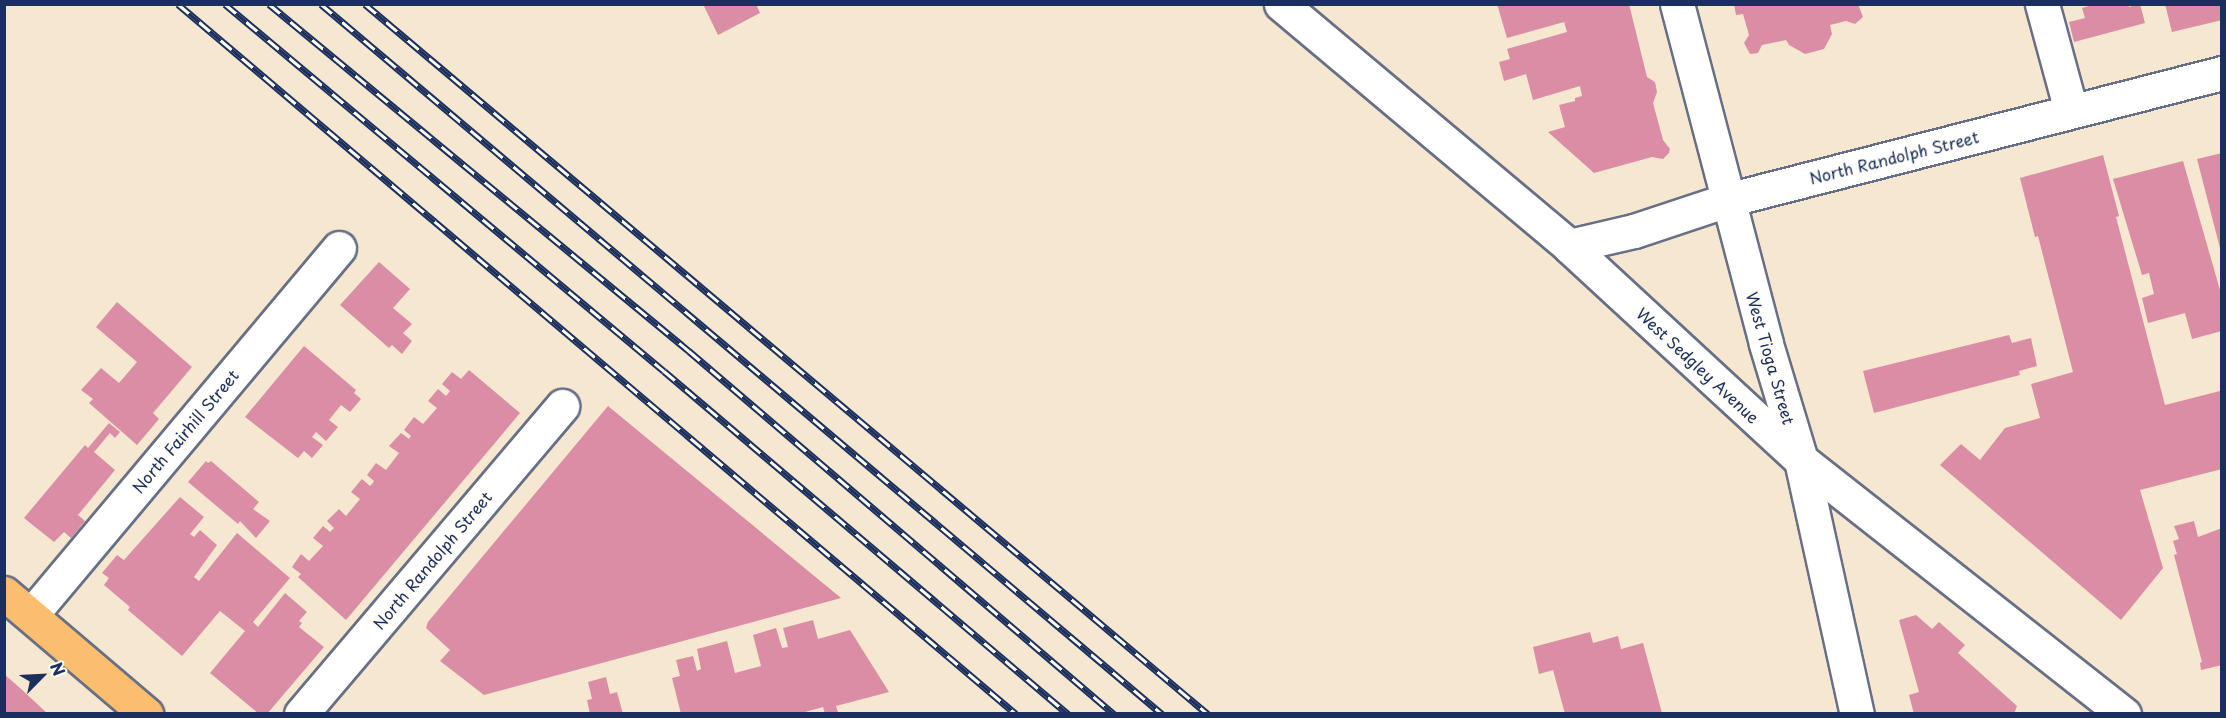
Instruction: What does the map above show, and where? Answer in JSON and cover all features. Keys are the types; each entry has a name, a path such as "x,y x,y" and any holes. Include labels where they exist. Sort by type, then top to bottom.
{"main road":[{"path":"4,593 146,714"}],"street":[{"name":"West Sedgley Avenue","path":"1281,4 1569,246 1802,460 2124,714"},
{"name":"West Tioga Street","path":"1677,4 1727,200 1802,460 1857,714"},
{"path":"2042,4 2070,111"},
{"name":"North Randolph Street","path":"1569,246 1634,231 1727,200 2222,73"},
{"name":"North Fairhill Street","path":"31,615 339,248"},
{"name":"North Randolph Street","path":"301,714 562,406"}],"building":[{"path":"703,4 756,4 760,13 718,35"},
{"path":"1497,4 1629,4 1647,77 1655,82 1657,92 1653,103 1663,140 1670,149 1669,153 1663,159 1652,157 1594,173 1548,132 1565,127 1559,105 1575,101 1575,98 1582,96 1580,86 1533,100 1526,74 1504,81 1499,62 1510,59 1507,49 1567,32 1564,22 1507,38"},
{"path":"1734,4 1858,4 1863,17 1855,24 1846,21 1830,25 1832,34 1824,49 1805,54 1789,45 1786,40 1762,45 1758,53 1750,54 1744,43 1749,35 1743,14 1736,15"},
{"path":"2096,4 2128,4 2129,7 2140,4 2145,23 2074,42 2069,22 2085,18 2082,8"},
{"path":"2165,4 2222,4 2222,20 2172,32"},
{"path":"2222,153 2222,252 2221,252 2197,159"},
{"path":"2103,155 2119,216 2116,217 2165,405 2220,391 2222,399 2222,469 2140,490 2163,568 2121,620 1940,465 1961,444 1980,460 2005,428 2040,418 2031,384 2073,372 2038,236 2035,237 2020,178"},
{"path":"2183,161 2222,297 2222,331 2192,339 2185,313 2148,323 2142,298 2154,294 2149,273 2142,275 2113,179"},
{"path":"379,262 410,289 393,308 412,324 403,333 412,341 402,354 392,345 389,348 340,305"},
{"path":"117,302 192,367 153,413 159,419 137,445 89,403 93,399 81,390 101,368 119,383 137,362 96,327"},
{"path":"2009,335 2012,343 2031,338 2037,366 2019,371 2020,375 1874,413 1863,371"},
{"path":"304,346 356,390 354,393 361,399 350,412 341,405 329,420 338,427 326,441 316,432 312,437 323,445 312,458 304,451 298,458 245,417"},
{"path":"469,370 520,413 346,620 298,577 301,574 292,567 301,554 309,561 323,546 313,538 323,526 330,532 334,528 327,521 339,509 346,516 360,499 351,492 362,479 370,486 372,484 374,481 367,475 376,463 386,470 399,453 389,446 401,433 409,439 411,436 404,430 414,417 423,424 437,408 428,401 438,389 446,396 450,391 442,384 452,372 461,379"},
{"path":"608,406 841,598 484,695 440,661 450,650 426,628 428,622"},
{"path":"109,423 120,432 115,438 110,433 94,452 115,470 78,515 85,521 71,538 64,532 54,542 24,518 85,445 88,448"},
{"path":"206,461 208,463 211,461 259,502 253,509 270,521 256,538 240,521 238,524 188,482"},
{"path":"180,497 204,517 190,534 194,537 200,530 217,545 194,577 199,581 237,533 290,578 253,622 258,627 285,593 307,612 299,621 302,623 299,627 324,647 267,714 259,714 210,673 245,631 220,611 182,656 128,610 130,607 104,585 109,578 102,573 117,555 124,560"},
{"path":"2194,521 2198,537 2222,528 2222,665 2201,670 2200,663 2202,662 2174,555 2177,554 2173,541 2179,539 2174,526"},
{"path":"1916,615 1932,629 1939,622 1965,645 1958,653 2017,706 2014,714 1914,714 1909,695 1919,692 1899,620"},
{"path":"813,620 818,639 850,630 889,692 836,706 838,712 833,714 825,714 823,707 798,714 681,714 672,678 680,676 676,660 693,656 697,671 701,669 697,649 727,641 735,673 761,666 753,635 776,628 782,648 788,647 783,628"},
{"path":"1590,632 1593,643 1618,636 1621,649 1643,643 1662,713 1565,714 1553,670 1539,674 1533,647"},
{"path":"4,674 20,688 48,714 4,714"},
{"path":"606,677 610,694 617,692 623,714 590,714 587,700 592,699 588,682"}],"railway":[{"path":"178,4 1016,714"},
{"path":"225,4 664,371 1068,714"},
{"path":"269,4 689,351 1114,714"},
{"path":"321,4 1162,714"},
{"path":"365,4 1208,714"}]}
